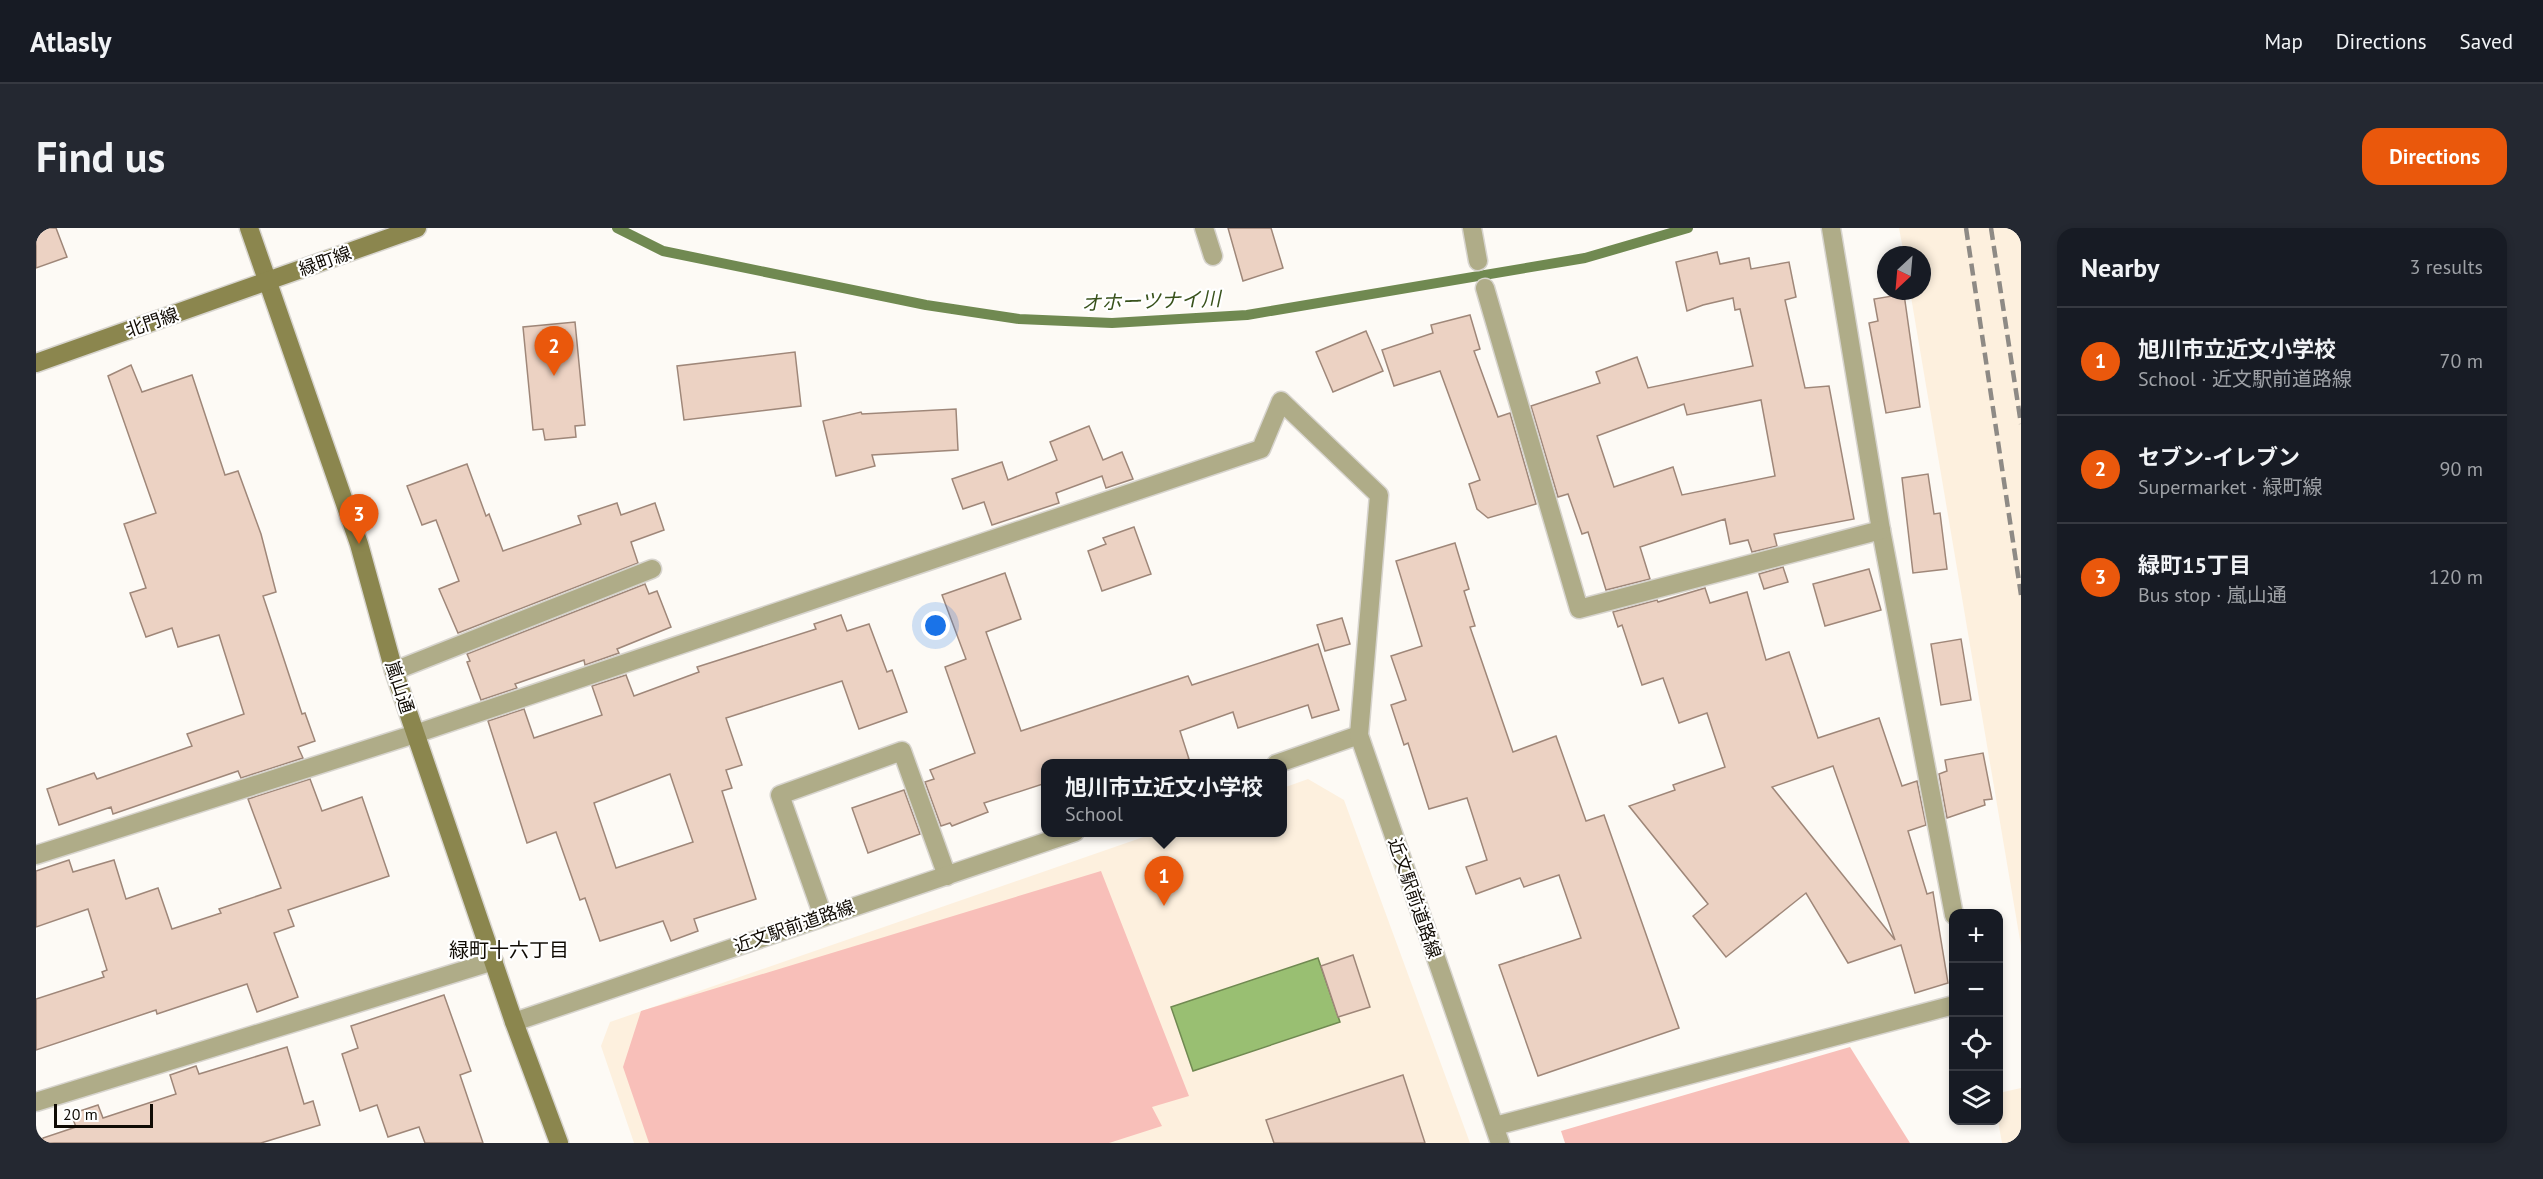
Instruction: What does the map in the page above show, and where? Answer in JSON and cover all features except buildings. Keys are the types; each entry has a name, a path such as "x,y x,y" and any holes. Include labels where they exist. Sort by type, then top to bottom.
{"street":[{"name":"嵐山通","path":"249,228 359,544 394,671 415,734 514,1022 559,1143"},
{"name":"緑町線","path":"267,282 417,228"},
{"path":"1204,228 1213,256"},
{"path":"1472,228 1478,261"},
{"path":"1831,228 1881,530 1952,909"},
{"name":"北門線","path":"36,363 267,282"},
{"path":"1485,288 1579,609 1881,530"},
{"path":"36,855 415,734 1260,449 1281,401 1379,495 1359,735 1287,760"},
{"path":"394,671 652,569"},
{"name":"近文駅前道路線","path":"1359,735 1497,1135"},
{"path":"823,916 780,795 902,751 947,876"},
{"name":"近文駅前道路線","path":"514,1022 1060,837"},
{"path":"36,1102 494,961"},
{"path":"1497,1135 1949,1006"}],"shaded area":[{"path":"1899,228 2021,228 2021,946 1912,300 1931,300 1931,246 1902,246"},
{"path":"1308,779 1344,800 1470,1143 634,1143 601,1046 610,1022 1143,837 1287,837 1287,787"},
{"path":"1101,871 1189,1096 1152,1107 1162,1126 1109,1143 649,1143 623,1067 641,1011"},
{"path":"1318,958 1340,1022 1193,1071 1171,1007"},
{"path":"1850,1047 1910,1143 1565,1143 1561,1131"},
{"path":"2021,1088 2021,1143 2002,1143 1999,1125 2003,1125 2003,1092"}],"waterway":[{"name":"オホーツナイ川","path":"617,228 663,251 926,305 1019,319 1112,323 1247,315 1585,258 1688,228"}],"railway":[{"path":"1966,228 2021,595"},
{"path":"1991,228 2021,424"}],"place":[{"name":"セブン-イレブン","path":"554,376"},
{"name":"緑町15丁目","path":"359,544"},
{"name":"旭川市立近文小学校","path":"1164,906"}],"district":[{"name":"緑町十六丁目","path":"509,950"}]}
